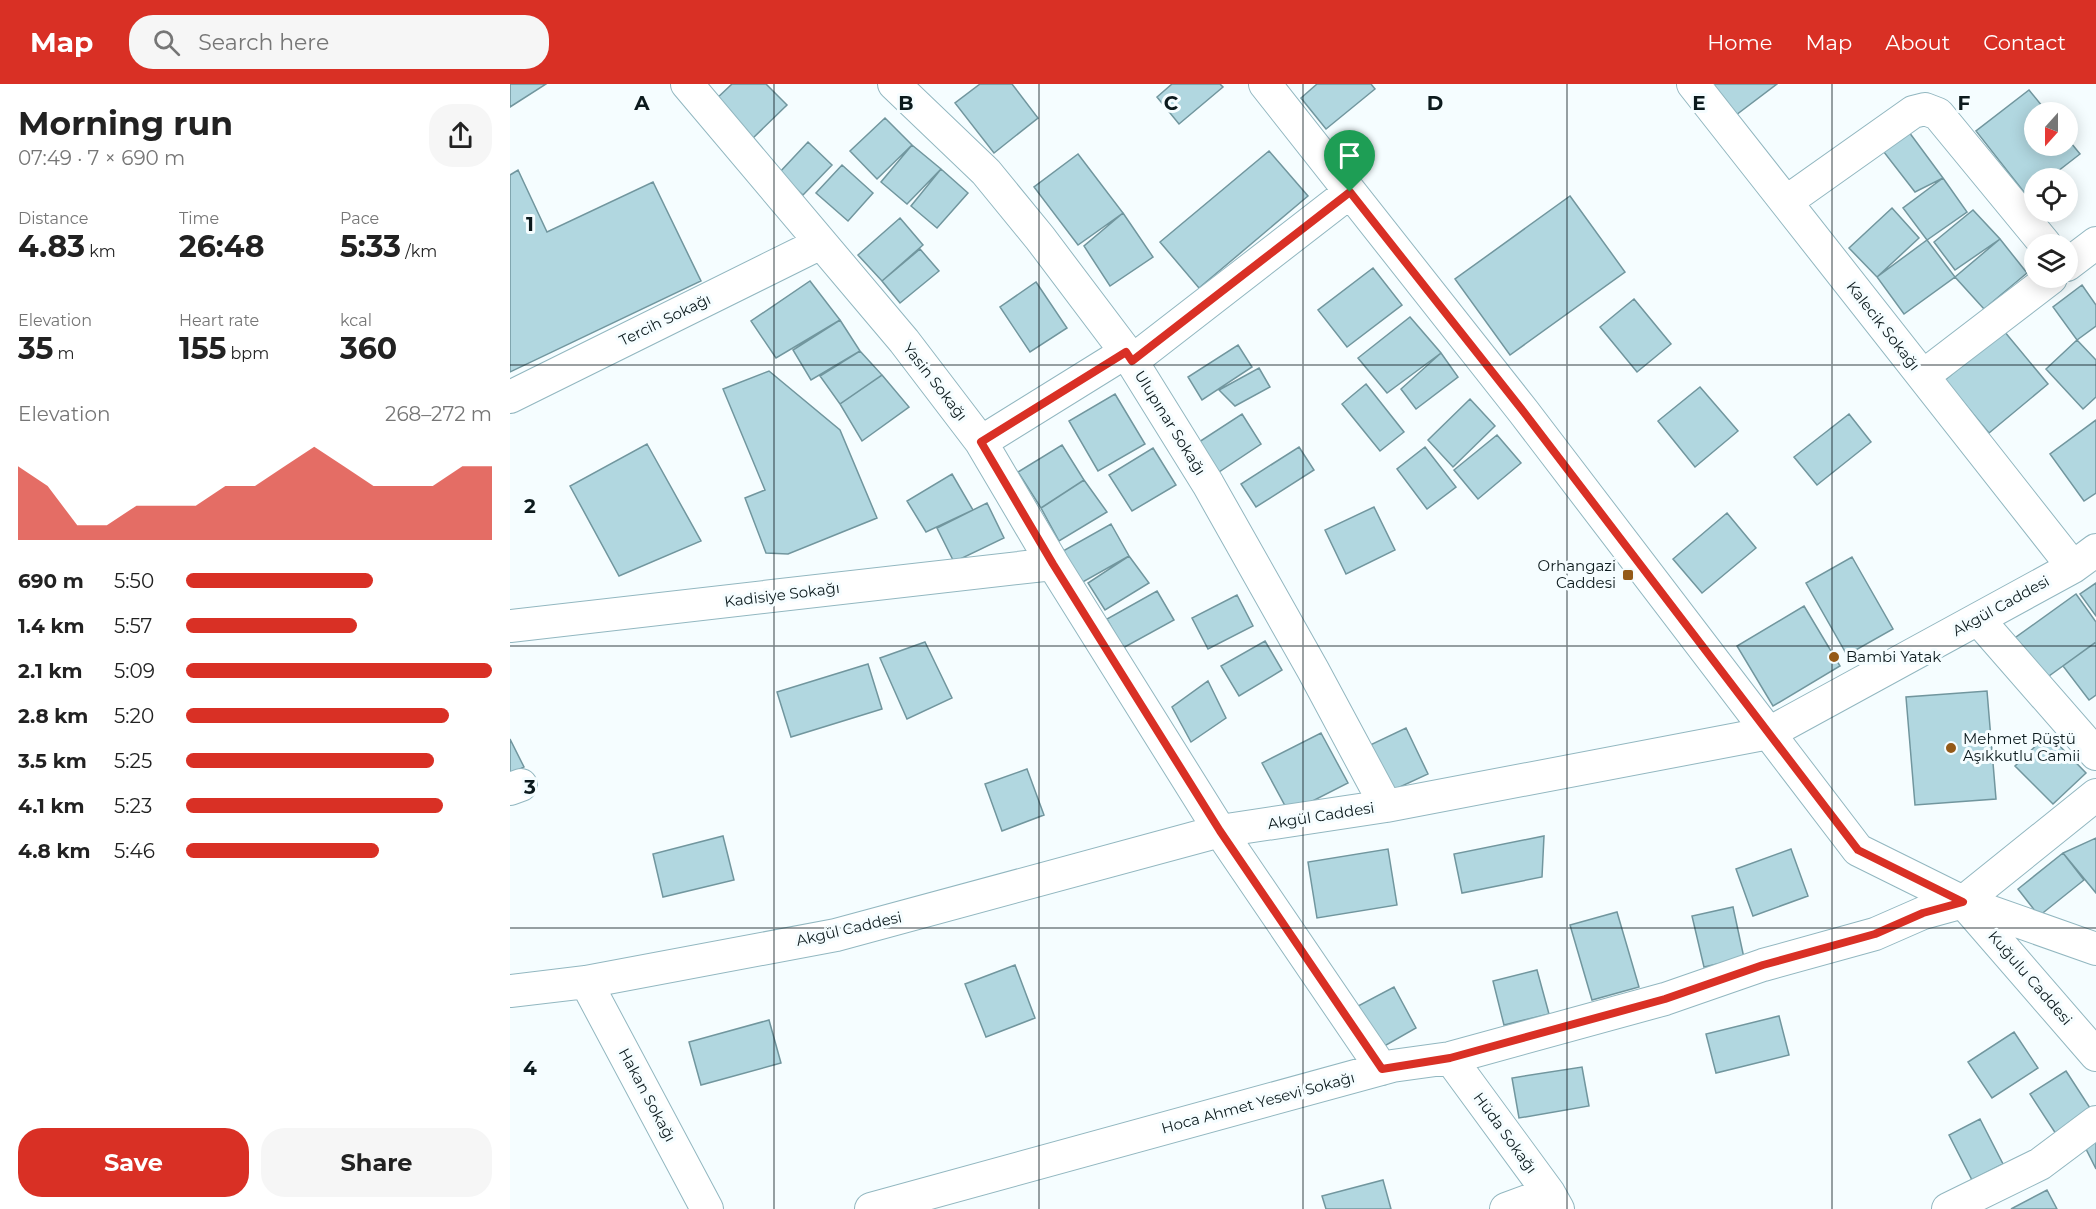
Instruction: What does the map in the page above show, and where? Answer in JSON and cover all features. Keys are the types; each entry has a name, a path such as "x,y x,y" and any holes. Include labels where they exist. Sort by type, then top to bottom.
{"street":[{"name":"Yasin Sokağı","path":"687,84 904,341 981,442 1053,564 1220,831 1382,1069"},
{"name":"Ulupınar Sokağı","path":"894,84 986,172 1040,238 1129,356 1208,484 1313,669 1386,806"},
{"path":"1265,84 1523,411 1858,850 1963,902 2096,949"},
{"name":"Kalecik Sokağı","path":"1693,84 1923,376 2084,558"},
{"path":"1786,202 1913,112 1925,109 1938,114 2037,234"},
{"path":"981,442 1129,356 1350,192"},
{"name":"Tercih Sokağı","path":"510,396 821,243"},
{"path":"2078,257 2096,243"},
{"path":"1923,376 2038,288"},
{"name":"Akgül Caddesi","path":"510,991 586,982 836,935 1220,831 1386,806 1769,733 1978,619 2084,558"},
{"name":"Kadisiye Sokağı","path":"510,626 1053,564"},
{"path":"1978,619 2096,754"},
{"name":"Hoca Ahmet Yesevi Sokağı","path":"871,1209 1382,1069 1450,1058 1665,999 1763,965 1875,934 1923,913 1963,902 2096,795"},
{"name":"Kuğulu Caddesi","path":"1963,902 2096,1055"},
{"name":"Hakan Sokağı","path":"586,982 707,1209"},
{"name":"Hüda Sokağı","path":"1450,1058 1554,1201"},
{"path":"1948,1209 2040,1164 2096,1122"},
{"path":"1506,1209 1554,1201"}],"building":[{"path":"510,84 546,84 510,107"},
{"path":"732,84 766,84 787,105 751,140 714,101"},
{"path":"980,84 1012,84 1038,118 994,153 955,103"},
{"path":"1172,84 1220,84 1223,87 1179,124 1157,97"},
{"path":"1317,84 1371,84 1375,89 1326,129 1301,98"},
{"path":"1712,84 1777,84 1736,115"},
{"path":"2029,90 2039,102 2024,102 2024,156 2077,156 2062,168 2024,168 2024,192 1976,131"},
{"path":"885,118 912,145 877,179 850,151"},
{"path":"1906,128 1943,178 1915,192 1880,147"},
{"path":"808,142 832,165 803,195 779,173"},
{"path":"912,145 941,169 907,204 881,182"},
{"path":"1269,151 1308,196 1199,288 1160,242"},
{"path":"1078,154 1123,213 1078,245 1034,187"},
{"path":"842,165 873,193 848,221 816,193"},
{"path":"941,169 968,193 937,228 911,206"},
{"path":"518,170 547,232 653,182 701,281 510,372 510,175"},
{"path":"1943,178 1967,212 1927,240 1903,208"},
{"path":"1570,196 1625,272 1510,355 1455,279"},
{"path":"1892,208 1919,238 1877,277 1849,248"},
{"path":"1973,210 2000,239 1955,270 1934,242"},
{"path":"1123,213 1153,257 1110,286 1084,246"},
{"path":"900,218 923,245 882,281 858,255"},
{"path":"2000,239 2024,269 2024,276 1984,309 1955,277"},
{"path":"1927,240 1955,277 1904,314 1877,277"},
{"path":"920,249 939,271 900,303 882,281"},
{"path":"1373,268 1402,305 1347,347 1318,310"},
{"path":"810,281 840,320 776,358 751,321"},
{"path":"1036,282 1067,328 1030,352 1000,307"},
{"path":"2082,285 2096,305 2096,326 2077,340 2053,307"},
{"path":"1634,299 1671,344 1637,372 1600,327"},
{"path":"1410,317 1441,353 1387,393 1358,358"},
{"path":"840,320 860,351 811,380 793,350"},
{"path":"2004,331 2048,384 1989,433 1945,380"},
{"path":"2077,340 2096,360 2096,397 2083,409 2046,369"},
{"path":"1238,345 1252,367 1202,400 1188,377"},
{"path":"860,351 882,375 840,404 820,376"},
{"path":"1441,353 1458,377 1416,409 1401,389"},
{"path":"1259,368 1270,387 1235,406 1219,390"},
{"path":"769,371 840,430 877,518 788,554 766,553 745,498 765,490 723,389"},
{"path":"882,375 909,407 862,441 840,404"},
{"path":"1366,384 1404,432 1380,451 1342,404"},
{"path":"1700,387 1738,431 1695,467 1658,421"},
{"path":"1115,394 1145,444 1098,471 1069,421"},
{"path":"1470,399 1495,426 1453,467 1428,440"},
{"path":"1242,414 1261,444 1219,472 1199,442"},
{"path":"1849,414 1871,442 1817,485 1794,457"},
{"path":"2096,420 2096,493 2084,501 2050,454"},
{"path":"1497,435 1521,463 1478,499 1454,470"},
{"path":"647,444 701,541 619,576 570,486"},
{"path":"1062,445 1084,480 1041,508 1018,472"},
{"path":"1299,447 1314,470 1256,507 1241,484"},
{"path":"1425,447 1456,487 1427,509 1397,469"},
{"path":"1153,448 1176,485 1132,511 1109,475"},
{"path":"952,474 973,510 926,532 907,501"},
{"path":"1084,480 1107,512 1059,541 1041,508"},
{"path":"987,503 1004,538 954,562 937,528"},
{"path":"1374,507 1395,550 1346,574 1325,530"},
{"path":"1727,513 1756,548 1702,593 1673,559"},
{"path":"1111,524 1129,556 1081,583 1063,551"},
{"path":"1129,556 1149,583 1105,610 1088,583"},
{"path":"1852,557 1893,629 1847,655 1806,583"},
{"path":"2096,583 2096,616 2080,594"},
{"path":"1157,591 1174,620 1123,648 1107,619"},
{"path":"2076,594 2096,622 2096,642 2042,681 2012,640"},
{"path":"1237,595 1253,626 1208,649 1192,618"},
{"path":"1804,606 1840,666 1773,706 1737,646"},
{"path":"1265,641 1282,670 1239,696 1221,666"},
{"path":"925,642 952,698 907,719 880,658"},
{"path":"2096,642 2096,695 2089,700 2063,666"},
{"path":"868,664 882,709 791,737 777,692"},
{"path":"1208,681 1226,718 1191,742 1172,707"},
{"name":"Mehmet Rüştü Aşıkkutlu Camii","path":"1987,691 1996,799 1915,805 1906,697"},
{"path":"1406,728 1428,774 1389,792 1368,746"},
{"path":"1321,733 1348,783 1289,813 1262,763"},
{"path":"2048,734 2086,773 2053,804 2015,766"},
{"path":"510,739 524,767 510,774"},
{"path":"1027,769 1044,815 1002,831 985,784"},
{"path":"723,836 734,880 663,897 653,854"},
{"path":"1544,836 1542,877 1462,893 1454,854"},
{"path":"2096,838 2096,893 2063,853"},
{"path":"1388,849 1397,905 1317,918 1308,862"},
{"path":"1791,849 1808,896 1753,916 1736,869"},
{"path":"2063,853 2084,880 2039,916 2018,889"},
{"path":"1733,907 1744,958 1704,967 1692,916"},
{"path":"1617,912 1639,987 1592,1000 1570,925"},
{"path":"1015,965 1035,1018 986,1037 965,984"},
{"path":"1537,970 1549,1014 1504,1025 1493,981"},
{"path":"1394,987 1416,1028 1381,1048 1358,1006"},
{"path":"1779,1016 1789,1055 1716,1073 1706,1034"},
{"path":"769,1020 781,1063 701,1085 689,1042"},
{"path":"2014,1032 2038,1068 1992,1098 1968,1062"},
{"path":"1582,1067 1589,1106 1519,1118 1512,1078"},
{"path":"2066,1071 2092,1111 2056,1134 2030,1094"},
{"path":"1980,1119 2003,1164 1972,1180 1949,1135"},
{"path":"2096,1141 2096,1169 2085,1147"},
{"path":"1383,1180 1391,1209 1326,1209 1322,1196"},
{"path":"2047,1190 2057,1209 2011,1209"}],"place":[{"name":"Orhangazi Caddesi","path":"1628,575"},
{"name":"Bambi Yatak","path":"1834,657"},
{"name":"Mehmet Rüştü Aşıkkutlu Camii","path":"1951,748"}],"route":[{"path":"1350,192 1523,411 1858,850 1963,902 1923,913 1875,934 1763,965 1665,999 1450,1058 1382,1069 1220,831 1053,564 981,442 1126,352 1132,361 1350,192"}]}
